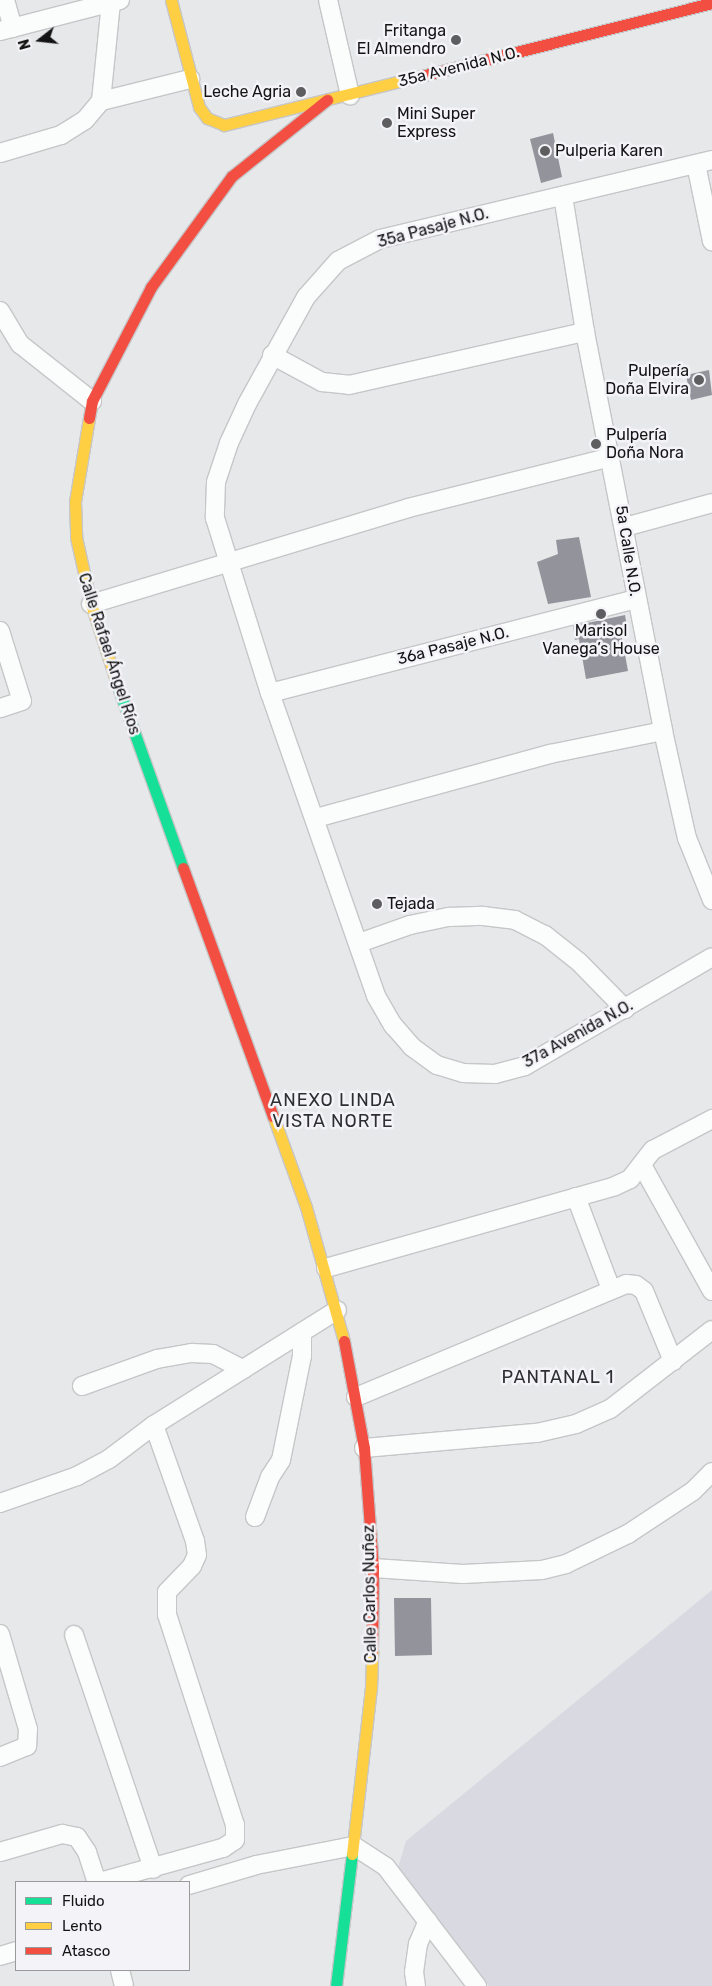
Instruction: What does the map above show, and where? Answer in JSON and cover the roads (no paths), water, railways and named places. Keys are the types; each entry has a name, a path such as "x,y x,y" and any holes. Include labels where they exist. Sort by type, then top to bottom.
{"street":[{"path":"0,154 61,135 84,120 101,101 116,1 7,30 5,0"},
{"path":"171,0 199,108 207,118 239,132"},
{"path":"328,0 350,95"},
{"name":"35a Avenida N.O.","path":"224,125 712,3"},
{"path":"101,101 190,79"},
{"name":"Calle Rafael Ángel Ríos","path":"306,1207 122,703 91,604 76,537 75,502 92,401 151,287 232,176 327,100"},
{"path":"244,167 246,146"},
{"path":"704,162 712,241"},
{"name":"35a Pasaje N.O.","path":"316,818 270,693 226,561 215,518 216,482 229,443 272,355 306,297 338,262 380,239 704,162"},
{"name":"5a Calle N.O.","path":"563,196 585,332 625,527 636,599 663,731 687,838 712,900"},
{"path":"0,311 20,344 92,401"},
{"path":"272,355 322,382 349,385 585,332"},
{"path":"91,604 226,561 408,508 611,457"},
{"path":"625,527 712,503"},
{"name":"36a Pasaje N.O.","path":"270,693 636,599"},
{"path":"0,631 22,701 0,708"},
{"path":"316,818 550,754 663,731"},
{"name":"37a Avenida N.O.","path":"316,818 376,996 393,1025 412,1047 437,1065 463,1073 495,1074 525,1066 712,957"},
{"path":"358,943 410,925 449,917 483,916 515,920 545,935 579,962 625,1009"},
{"path":"326,1268 615,1186 630,1179 643,1167 653,1150 712,1119"},
{"path":"643,1167 712,1291"},
{"path":"576,1197 611,1289"},
{"name":"Calle Carlos Nuñez","path":"306,1207 326,1268 356,1397 364,1448 373,1568 371,1688 354,1846 336,1986"},
{"path":"356,1397 626,1284 636,1285 644,1292 673,1361"},
{"path":"0,1502 76,1476 109,1459 154,1425 337,1310"},
{"path":"364,1448 537,1433 576,1424 610,1409 712,1330"},
{"path":"255,1517 270,1477 281,1460 302,1356 302,1332"},
{"path":"82,1386 157,1359 192,1353 213,1354 244,1369"},
{"path":"102,1881 153,1869 223,1848 235,1840 235,1825 167,1615 168,1592 192,1566 197,1555 195,1541 154,1425"},
{"path":"373,1568 472,1574 542,1570 566,1564 628,1534 693,1492 712,1472"},
{"path":"0,1634 28,1729 27,1746 0,1757"},
{"path":"74,1635 153,1869"},
{"path":"0,1852 62,1834 78,1837 87,1852 98,1881"},
{"path":"190,1885 256,1865 354,1846 386,1867 477,1986"},
{"path":"416,1986 414,1972 418,1944 428,1921"},
{"path":"0,1956 15,1951"},
{"path":"120,1971 124,1986"}],"place":[{"name":"Fritanga El Almendro","path":"456,40"},
{"name":"Leche Agria","path":"301,92"},
{"name":"Mini Super Express","path":"387,123"},
{"name":"Pulperia Karen","path":"545,151"},
{"name":"Pulpería Doña Elvira","path":"699,380"},
{"name":"Pulpería Doña Nora","path":"596,444"},
{"name":"Marisol Vanega’s House","path":"601,614"},
{"name":"Tejada","path":"377,904"}],"district":[{"name":"ANEXO LINDA VISTA NORTE","path":"333,1111"},
{"name":"PANTANAL 1","path":"558,1377"}]}
